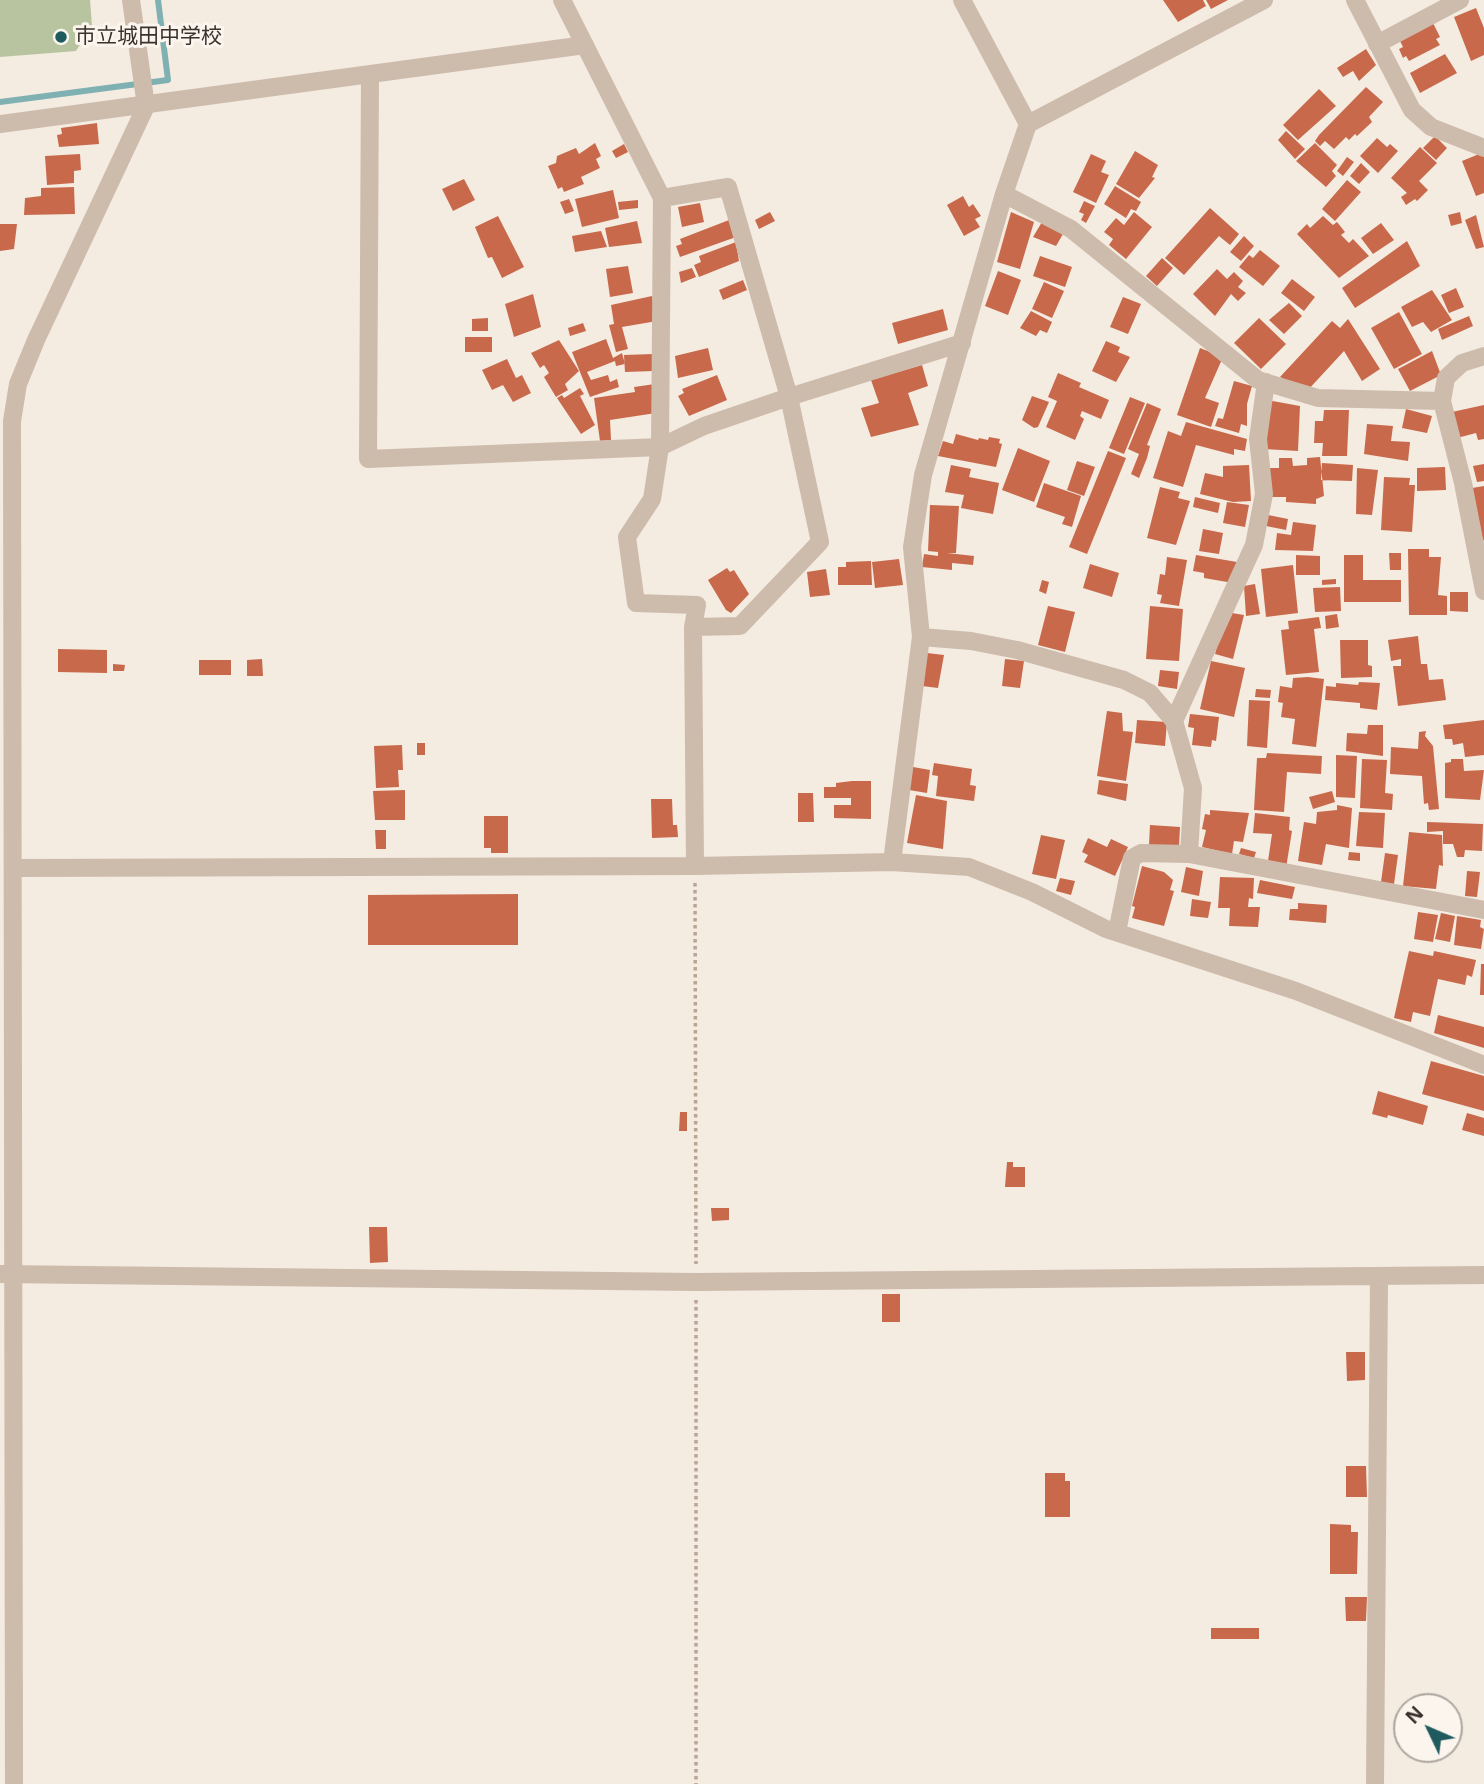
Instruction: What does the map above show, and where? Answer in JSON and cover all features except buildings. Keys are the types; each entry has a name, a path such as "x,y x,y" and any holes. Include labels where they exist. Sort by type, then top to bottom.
{"street":[{"path":"14,1784 7,1274 15,868 12,421 18,384 36,340 145,104 131,0"},
{"path":"562,0 662,198 660,447 652,499 627,537 636,603 697,605 693,627 695,866"},
{"path":"962,0 1028,124"},
{"path":"892,862 921,637 912,547 923,475 1004,194 1028,124 1264,0"},
{"path":"1355,0 1412,110 1431,127 1484,148"},
{"path":"1377,44 1460,0"},
{"path":"0,124 585,45"},
{"path":"370,75 368,458 660,447 704,426 789,397 962,344"},
{"path":"662,198 728,187 789,397 820,542 740,626 693,627"},
{"path":"1004,194 1071,229 1258,380 1318,398 1442,401"},
{"path":"1484,356 1462,363 1446,378 1442,401 1463,483 1484,591"},
{"path":"1174,721 1254,545 1264,494 1258,439 1266,382"},
{"path":"921,637 1017,650 1124,680 1150,693 1174,721 1193,788 1189,854"},
{"path":"1117,932 1128,866 1132,858 1141,853 1189,854 1484,910"},
{"path":"15,868 695,866 892,862 970,867 1032,892 1117,932 1296,991 1484,1065"},
{"path":"7,1274 696,1282 1484,1275"},
{"path":"1375,1784 1380,1278"}],"path":[{"path":"695,866 696,1784"}],"green space":[{"path":"0,0 90,0 92,26 76,51 0,57"}],"waterway":[{"path":"0,102 168,80 158,0"}],"place":[{"name":"市立城田中学校","path":"61,37"}]}
